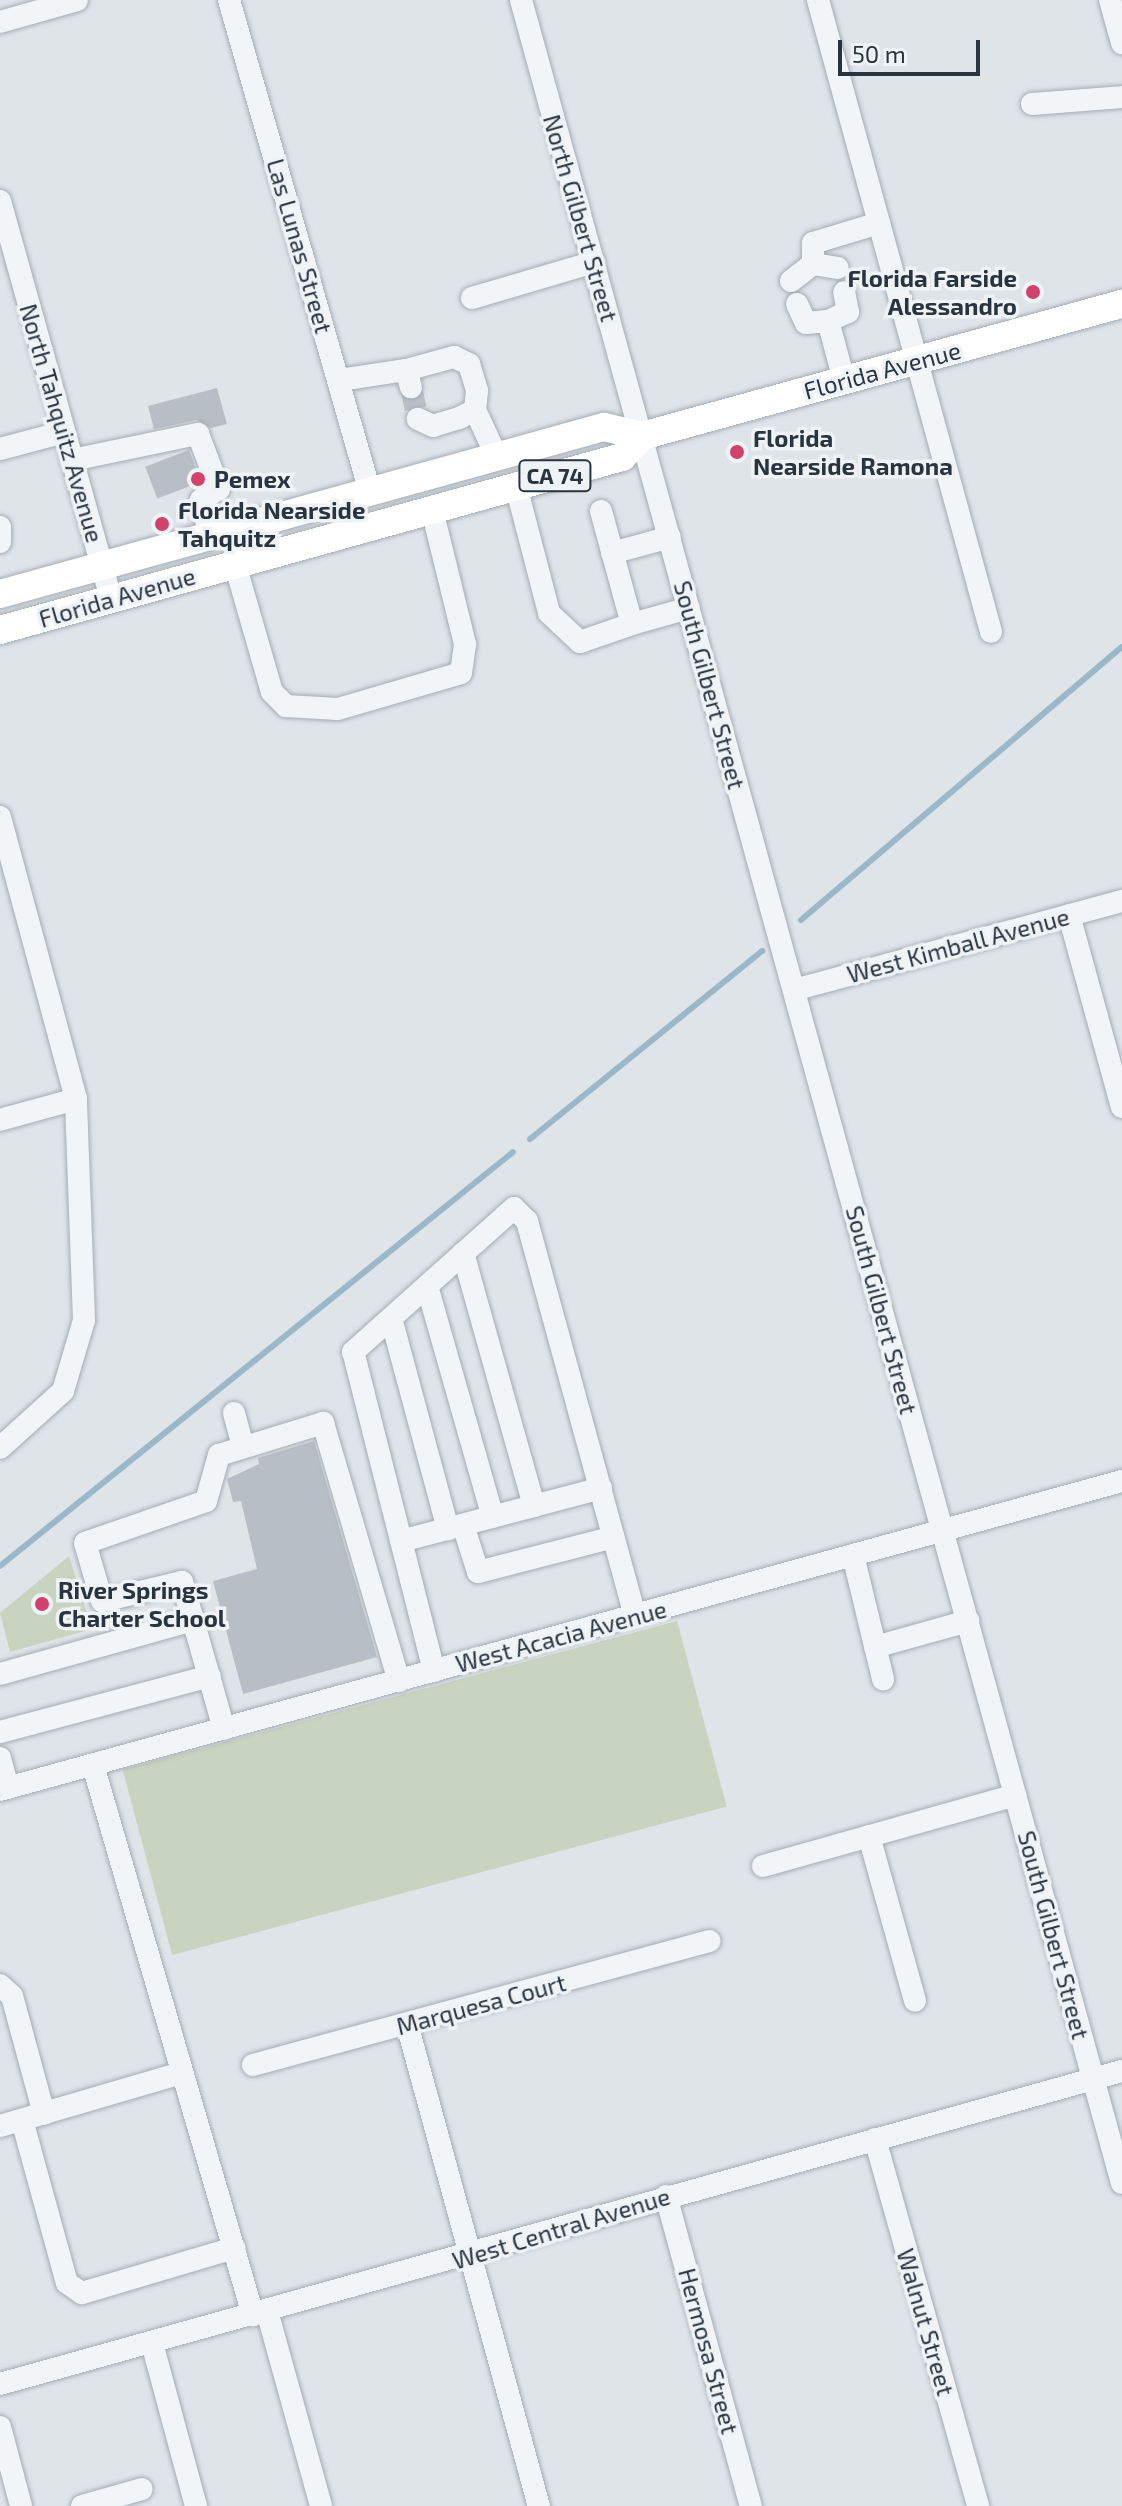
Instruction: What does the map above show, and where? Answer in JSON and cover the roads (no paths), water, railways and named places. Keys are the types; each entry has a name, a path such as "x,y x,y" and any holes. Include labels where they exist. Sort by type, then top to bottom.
{"main road":[{"name":"Florida Avenue","path":"0,594 604,427 642,436 1122,304"},
{"name":"Florida Avenue","path":"0,630 622,457 642,436"},
{"path":"235,564 268,540 367,511 370,492"}],"street":[{"path":"0,22 77,0"},
{"name":"Las Lunas Street","path":"229,0 370,492"},
{"name":"North Gilbert Street","path":"521,0 642,436"},
{"path":"818,0 991,632"},
{"path":"1110,0 1122,43"},
{"path":"1032,104 1122,97"},
{"name":"North Tahquitz Avenue","path":"0,201 111,599"},
{"path":"813,264 813,243 879,223"},
{"path":"472,298 594,262"},
{"path":"791,281 813,264 838,268"},
{"path":"797,304 806,323 828,321 848,312 844,292"},
{"path":"828,321 844,380"},
{"path":"340,380 408,378 454,357 469,364 475,410 497,457"},
{"path":"418,419 433,426 475,410"},
{"path":"0,449 64,432"},
{"path":"72,460 198,434 219,489 201,500 210,536"},
{"name":"South Gilbert Street","path":"642,436 1122,2183"},
{"path":"516,486 549,613 580,642 689,608"},
{"path":"235,564 272,692 286,706 338,709 461,673 465,644 432,510"},
{"path":"601,511 632,624"},
{"path":"0,527 0,542"},
{"path":"612,553 670,537"},
{"path":"0,817 76,1099 84,1320 63,1391 0,1448"},
{"name":"West Kimball Avenue","path":"794,990 1122,901"},
{"path":"1069,915 1122,1107"},
{"path":"0,1120 76,1099"},
{"path":"434,1671 353,1352 514,1208 527,1221 635,1615"},
{"path":"463,1253 534,1506"},
{"path":"427,1286 493,1517"},
{"path":"391,1318 455,1527 478,1572 614,1537"},
{"path":"234,1413 243,1447"},
{"path":"224,1729 194,1620 178,1580 97,1598 83,1549 206,1501 219,1455 243,1447 329,1426 399,1681"},
{"name":"West Acacia Avenue","path":"4,1789 1122,1481"},
{"path":"401,1541 601,1488"},
{"path":"853,1555 883,1679"},
{"path":"0,1674 194,1620"},
{"path":"875,1647 968,1621"},
{"path":"0,1732 210,1676"},
{"path":"0,1758 4,1789"},
{"path":"93,1765 234,2248 260,2313 321,2506"},
{"path":"763,1866 1015,1795"},
{"path":"869,1836 915,2001"},
{"name":"Marquesa Court","path":"253,2065 709,1941"},
{"path":"0,1985 12,1996 44,2114"},
{"path":"407,2024 539,2506"},
{"name":"West Central Avenue","path":"0,2384 1122,2071"},
{"path":"0,2126 181,2073"},
{"path":"22,2120 67,2283 82,2293 234,2248"},
{"name":"Walnut Street","path":"875,2139 978,2506"},
{"name":"Hermosa Street","path":"666,2196 751,2506"},
{"path":"152,2343 196,2506"},
{"path":"0,2427 21,2506"},
{"path":"82,2506 142,2489"}],"waterway":[{"path":"801,920 1122,647"},
{"path":"530,1139 762,951"},
{"path":"0,1566 513,1152"}],"tunnel":[{"path":"411,387 418,419"}],"place":[{"name":"Florida Farside Alessandro","path":"1033,292"},
{"name":"Florida Nearside Ramona","path":"737,452"},
{"name":"Pemex","path":"198,479"},
{"name":"Florida Nearside Tahquitz","path":"162,524"},
{"name":"River Springs Charter School","path":"42,1604"}]}
